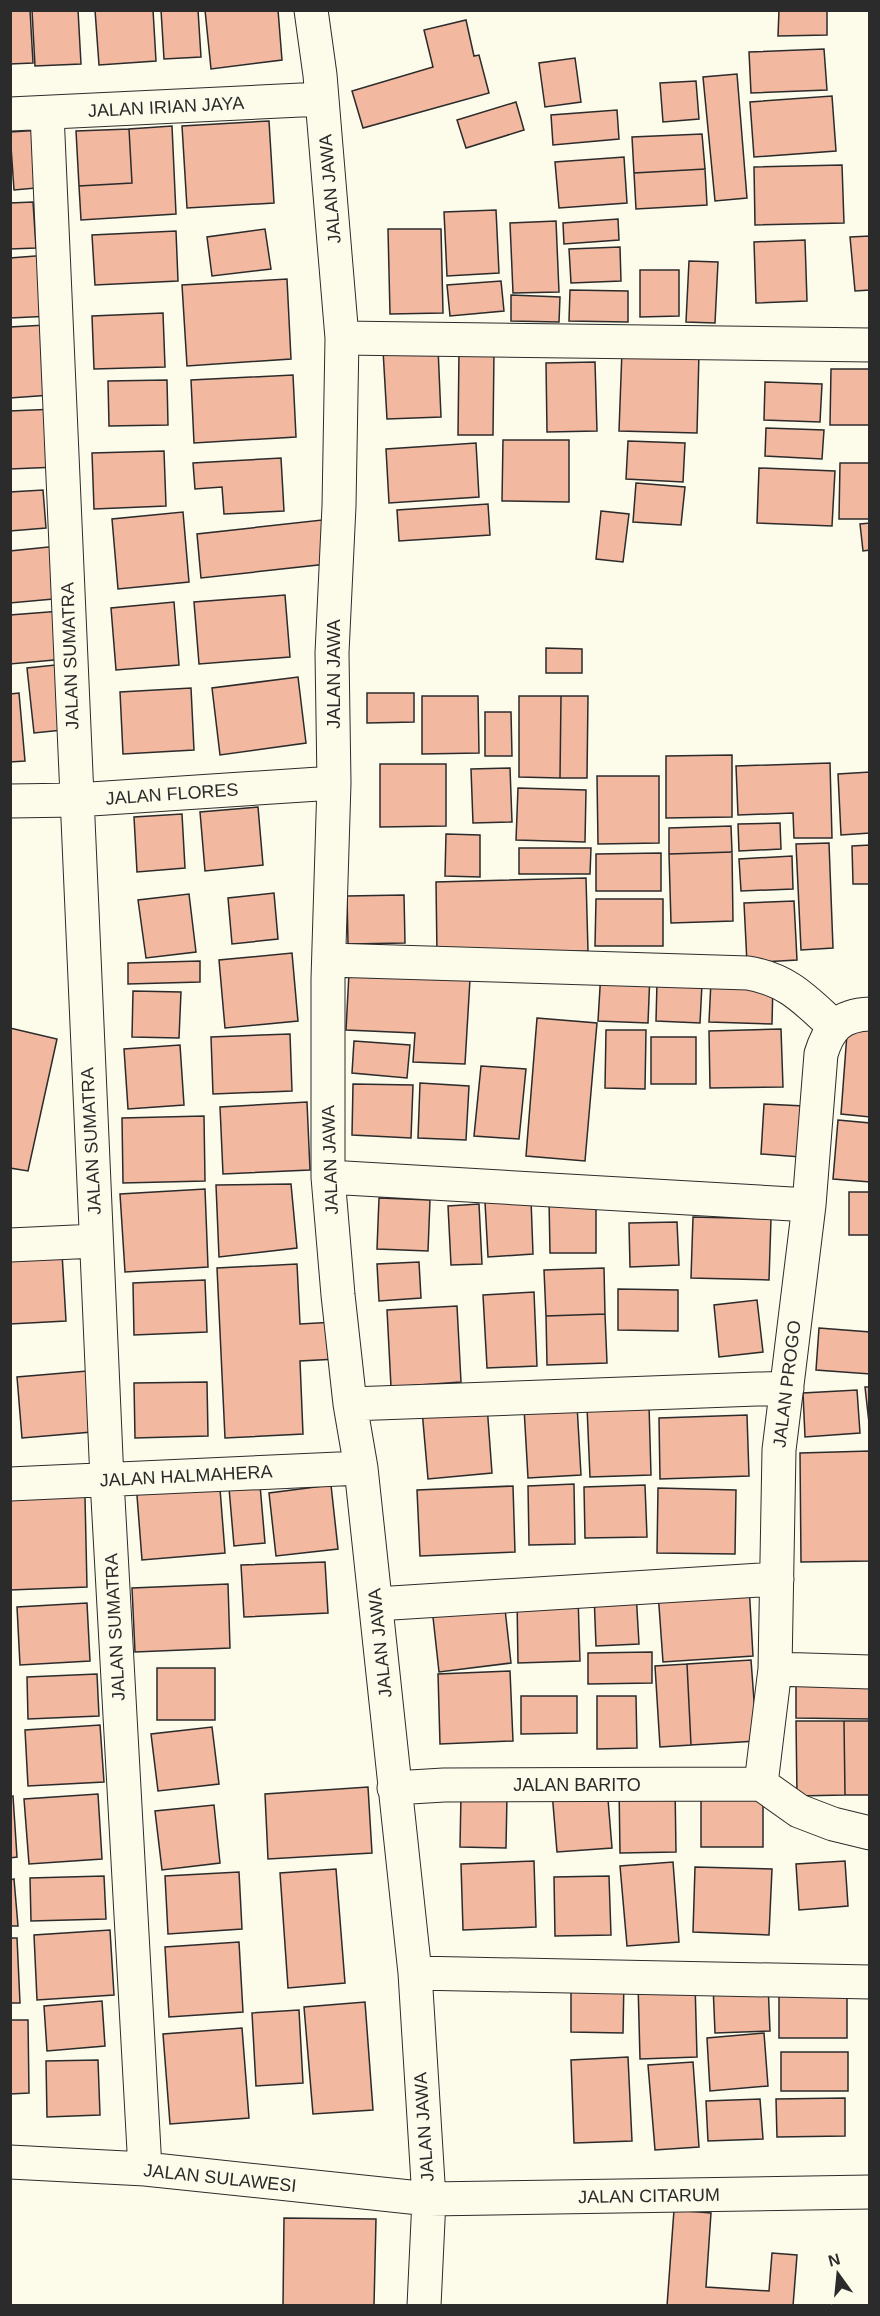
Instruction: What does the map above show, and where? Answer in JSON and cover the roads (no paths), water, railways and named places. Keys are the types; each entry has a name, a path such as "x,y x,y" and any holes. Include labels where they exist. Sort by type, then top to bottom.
{"street":[{"name":"JALAN JAWA","path":"311,10 322,99 342,338 339,506 332,653 334,783 329,960 328,1177 338,1295 350,1404 361,1468 415,1973 429,2199 424,2306"},
{"name":"JALAN IRIAN JAYA","path":"10,114 322,99"},
{"name":"JALAN SUMATRA","path":"47,113 107,1480 145,2169"},
{"path":"342,338 870,345"},
{"name":"JALAN FLORES","path":"10,801 76,800 334,783"},
{"path":"329,960 748,973 768,976 782,982 835,1027 845,1018 858,1014 870,1014"},
{"name":"JALAN PROGO","path":"761,1784 775,1669 779,1450 809,1205 821,1054 828,1032 835,1027"},
{"path":"328,1177 809,1205"},
{"path":"10,1245 96,1241"},
{"path":"350,1404 787,1388"},
{"name":"JALAN HALMAHERA","path":"10,1484 361,1468"},
{"path":"376,1604 777,1579"},
{"path":"775,1669 870,1672"},
{"path":"761,1784 799,1811 833,1824 870,1833"},
{"name":"JALAN BARITO","path":"394,1788 456,1785 761,1784"},
{"path":"415,1973 870,1982"},
{"name":"JALAN SULAWESI","path":"10,2162 145,2169 429,2199"},
{"name":"JALAN CITARUM","path":"429,2199 870,2192"}]}
